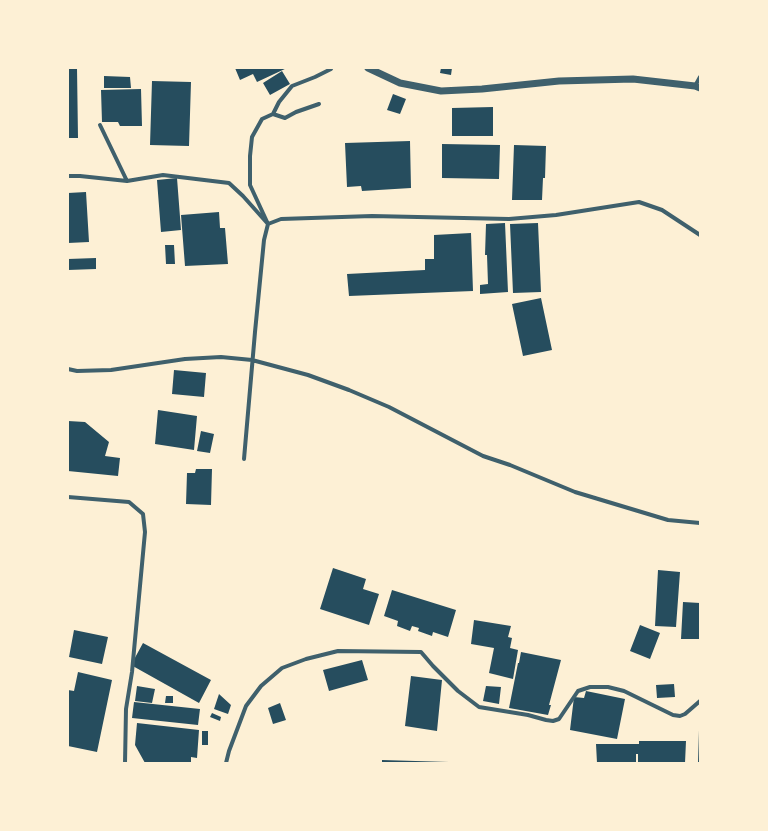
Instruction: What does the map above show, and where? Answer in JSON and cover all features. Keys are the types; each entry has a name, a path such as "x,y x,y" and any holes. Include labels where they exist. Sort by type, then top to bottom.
{"street":[{"path":"244,459 264,240 268,224 250,186 250,156 252,137 262,119 272,114 279,102 292,86 315,77 331,68"},
{"path":"368,68 400,83 441,90 482,89 559,81 633,79 698,87 700,77"},
{"path":"272,114 285,118 296,112 319,104"},
{"path":"100,125 127,181"},
{"path":"68,176 127,181 163,175 229,183 244,196 268,224"},
{"path":"268,224 282,220 372,216 509,219 556,215 640,202 662,210 700,235"},
{"path":"68,369 77,371 111,370 185,359 222,357 252,360 308,375 349,390 389,408 483,456 510,465 575,492 668,520 700,522"},
{"path":"68,497 129,502 143,514 145,532 132,672 126,709 125,763"},
{"path":"226,763 246,706 260,686 282,668 306,659 338,651 421,652 458,691 479,707 528,715 553,721 559,719 578,691 590,686 608,687 624,691 673,715 680,716 685,714 700,701"}],"building":[{"path":"68,68 77,68 78,138 68,138"},
{"path":"235,68 287,68 257,82 253,74 240,80"},
{"path":"441,68 452,68 451,75 440,73"},
{"path":"282,71 290,84 270,95 263,83"},
{"path":"104,76 130,77 131,88 104,88"},
{"path":"152,81 191,82 189,146 150,145"},
{"path":"141,89 142,126 120,126 118,122 102,122 101,90"},
{"path":"393,94 406,99 400,114 387,110"},
{"path":"493,107 493,136 452,136 452,108"},
{"path":"410,141 411,188 362,191 361,186 347,187 345,143"},
{"path":"442,144 500,145 499,179 442,178"},
{"path":"514,145 546,146 545,178 543,178 542,200 512,200"},
{"path":"177,178 181,230 161,232 157,180"},
{"path":"86,192 89,242 68,243 68,193"},
{"path":"219,212 220,228 225,228 228,264 185,266 181,215"},
{"path":"505,223 508,292 480,294 480,285 488,284 487,255 485,255 486,224"},
{"path":"538,223 541,292 513,293 510,224"},
{"path":"471,233 473,291 349,296 347,274 425,270 425,259 434,259 434,235"},
{"path":"165,245 174,245 175,264 166,264"},
{"path":"96,258 96,269 68,270 68,259"},
{"path":"541,298 552,350 523,356 512,304"},
{"path":"174,370 206,373 204,397 172,394"},
{"path":"158,410 197,416 194,450 155,444"},
{"path":"68,421 85,422 109,442 105,456 120,458 118,476 68,471"},
{"path":"201,431 214,434 210,453 197,451"},
{"path":"196,469 212,469 211,505 186,504 187,473 195,473"},
{"path":"333,568 366,579 363,589 379,594 369,625 320,609"},
{"path":"658,570 680,572 676,627 655,626"},
{"path":"392,590 456,610 448,637 433,632 432,636 418,631 419,628 412,626 410,631 397,626 398,621 384,616"},
{"path":"683,602 700,603 700,639 681,639"},
{"path":"474,620 511,626 508,637 512,638 510,648 518,650 513,679 489,673 494,648 471,644"},
{"path":"640,625 660,633 650,659 630,651"},
{"path":"74,630 108,637 102,664 69,657"},
{"path":"143,643 211,680 199,703 131,665"},
{"path":"521,652 561,660 549,705 551,705 548,715 509,708"},
{"path":"362,660 368,680 329,691 323,670"},
{"path":"78,672 112,680 97,752 68,746 68,690 74,691"},
{"path":"411,676 442,680 437,731 405,726"},
{"path":"674,684 675,697 657,698 656,685"},
{"path":"137,686 155,689 152,703 135,701"},
{"path":"486,686 501,687 499,704 483,701"},
{"path":"586,691 625,699 617,739 570,730 574,697 584,698"},
{"path":"219,694 231,705 228,714 214,709"},
{"path":"166,696 173,696 173,703 165,703"},
{"path":"134,702 200,709 198,725 132,718"},
{"path":"280,703 286,720 273,724 268,708"},
{"path":"212,713 221,717 220,721 210,717"},
{"path":"137,723 199,730 197,758 191,757 191,763 145,763 135,745"},
{"path":"699,730 700,763 698,763"},
{"path":"202,731 208,731 208,745 202,745"},
{"path":"639,741 686,741 685,763 638,763 638,754 636,754 636,763 597,763 596,744 639,744"},
{"path":"382,760 449,762 449,763 382,763"}]}
